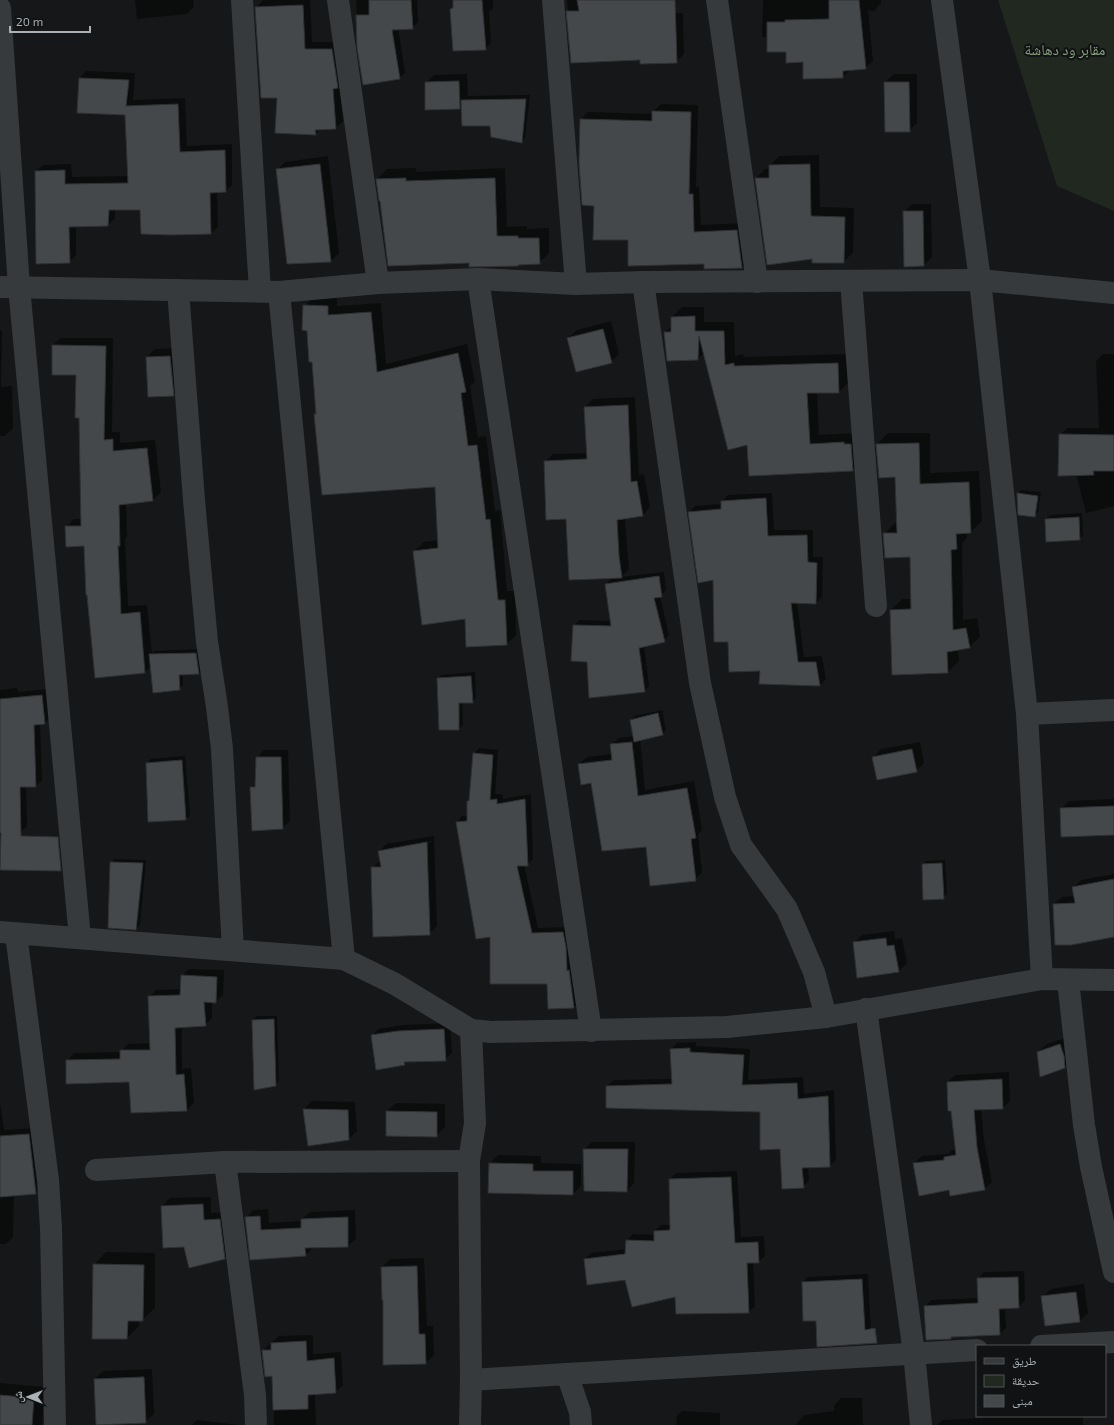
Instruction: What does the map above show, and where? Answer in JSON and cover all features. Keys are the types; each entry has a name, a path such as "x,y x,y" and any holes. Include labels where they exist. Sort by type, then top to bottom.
{"street":[{"path":"242,0 270,291 344,959"},
{"path":"338,0 378,283"},
{"path":"553,0 576,284"},
{"path":"717,0 757,282"},
{"path":"942,0 980,280 1027,714 1042,979"},
{"path":"0,8 10,287 80,938"},
{"path":"478,278 591,1031"},
{"path":"10,287 270,291 378,283 478,278 576,284 643,282 980,280 1114,293"},
{"path":"851,281 876,606"},
{"path":"643,282 700,683 725,797 741,845 787,909 814,972 826,1016"},
{"path":"178,290 194,500 205,618 222,749 233,950"},
{"path":"1027,714 1114,710"},
{"path":"55,1425 51,1228 48,1180 8,933 344,959 395,984 471,1030 491,1032 727,1027 826,1016 1042,979 1114,980"},
{"path":"1068,980 1084,1124 1091,1167 1114,1272"},
{"path":"866,1009 914,1353 921,1425"},
{"path":"470,1425 469,1161 475,1123 471,1030"},
{"path":"96,1170 225,1162 469,1161"},
{"path":"225,1162 255,1395 256,1425"},
{"path":"1059,1345 1114,1342"},
{"path":"471,1380 976,1350"},
{"path":"567,1374 580,1412 581,1425"}],"green space":[{"name":"مقابر ود دهاشة","path":"998,0 1114,0 1114,211 1057,186"}],"building":[{"path":"369,0 411,0 413,29 392,30 400,79 363,85 357,48 356,15 369,15"},
{"path":"453,0 482,0 486,50 453,51 450,9 453,8"},
{"path":"577,0 675,0 677,63 640,64 640,60 571,63 566,11 579,11"},
{"path":"829,0 859,0 866,69 843,71 843,78 803,79 803,62 786,63 786,52 767,52 767,22 829,19"},
{"path":"303,5 305,49 332,49 338,88 333,89 336,129 315,130 316,135 275,133 277,98 261,98 255,7"},
{"path":"79,78 129,80 126,106 178,104 180,152 225,150 226,192 210,193 211,234 141,234 140,210 109,210 108,226 69,227 70,263 36,264 35,171 65,170 65,184 128,183 125,115 77,113"},
{"path":"459,81 460,109 425,110 425,82"},
{"path":"884,82 909,82 910,132 885,132"},
{"path":"526,99 522,143 491,137 490,126 462,126 461,100"},
{"path":"652,111 691,112 689,194 693,194 694,232 737,230 742,268 704,269 704,264 628,266 628,240 593,240 594,206 582,205 579,163 580,119 652,121"},
{"path":"320,164 331,262 287,264 276,169"},
{"path":"810,164 811,216 845,217 844,263 812,263 812,259 767,265 755,178 769,178 769,165"},
{"path":"406,178 406,181 495,178 497,236 539,238 540,264 469,267 469,263 388,266 376,179"},
{"path":"903,211 923,211 924,266 904,267"},
{"path":"303,305 328,306 328,315 371,312 377,372 458,353 466,392 461,393 468,446 477,445 486,520 490,519 498,600 505,600 507,645 466,647 465,619 422,625 413,551 438,548 435,487 322,495 314,414 316,414 312,362 309,362 307,331 302,330"},
{"path":"695,316 695,331 724,331 725,365 734,363 734,366 838,363 839,393 807,393 810,444 844,442 844,444 851,444 853,471 749,476 747,445 728,450 699,336 698,360 667,361 664,332 671,332 671,317"},
{"path":"603,329 612,363 576,372 567,338"},
{"path":"52,345 106,346 104,440 113,439 113,451 147,448 153,501 119,505 120,546 118,546 121,614 140,612 145,673 95,678 86,595 84,546 66,547 65,526 81,526 79,418 75,418 76,375 52,375"},
{"path":"170,356 174,396 148,397 146,357"},
{"path":"628,405 631,482 637,481 643,516 617,520 622,578 569,580 566,519 546,520 544,461 587,459 584,407"},
{"path":"1059,434 1114,435 1114,471 1093,471 1094,475 1058,476"},
{"path":"919,443 920,484 969,482 971,533 956,534 957,549 951,550 953,630 966,628 970,648 947,652 948,673 892,675 890,610 911,609 910,557 885,558 883,533 897,533 895,477 879,478 876,444"},
{"path":"1017,493 1038,496 1035,517 1018,515"},
{"path":"766,498 768,536 807,535 808,562 817,563 816,604 791,603 798,662 816,662 820,686 759,684 760,671 729,672 728,642 714,642 713,580 698,583 688,512 721,509 721,501"},
{"path":"1079,517 1080,540 1046,542 1045,519"},
{"path":"659,576 662,597 654,598 665,642 639,648 645,692 589,698 587,662 571,661 573,625 611,626 605,584"},
{"path":"196,653 199,674 179,675 180,690 153,693 149,654"},
{"path":"471,676 473,703 459,703 459,730 439,730 437,678"},
{"path":"42,695 45,724 34,725 36,787 20,787 21,836 58,837 61,871 0,870 0,699"},
{"path":"658,713 663,735 634,742 630,720"},
{"path":"632,742 638,796 687,788 696,838 691,839 696,881 650,886 646,847 602,851 591,783 581,785 578,764 612,760 610,744"},
{"path":"912,749 917,772 877,780 872,757"},
{"path":"473,753 493,755 490,800 497,799 497,804 525,799 528,866 517,866 532,933 563,932 566,947 567,971 569,970 574,1008 548,1009 547,984 490,984 490,937 476,939 456,822 467,821 467,801 469,801"},
{"path":"256,757 281,757 283,829 252,831 250,787 255,787"},
{"path":"182,760 186,820 148,822 146,763"},
{"path":"1114,806 1114,835 1061,837 1060,808"},
{"path":"427,842 430,935 373,937 371,867 381,867 378,851"},
{"path":"110,862 143,863 136,930 108,928"},
{"path":"942,863 944,899 923,900 922,864"},
{"path":"1114,879 1114,937 1071,945 1055,945 1053,904 1075,903 1072,887"},
{"path":"886,938 887,946 894,945 899,972 857,978 853,942"},
{"path":"181,975 217,977 216,1003 204,1002 206,1026 175,1028 176,1075 184,1074 187,1111 131,1113 129,1082 66,1084 66,1060 120,1059 120,1050 150,1050 148,996 180,995"},
{"path":"274,1019 276,1086 254,1090 252,1020"},
{"path":"444,1029 446,1061 404,1062 405,1065 376,1070 371,1035 398,1031"},
{"path":"1060,1044 1064,1056 1065,1068 1040,1077 1037,1052"},
{"path":"690,1048 690,1052 744,1055 742,1085 797,1083 798,1099 828,1096 830,1167 802,1168 804,1188 782,1189 780,1149 760,1150 760,1112 606,1108 606,1086 672,1084 670,1049"},
{"path":"1002,1079 1003,1109 974,1110 977,1147 985,1190 950,1196 949,1190 919,1196 913,1163 944,1160 944,1157 956,1155 951,1111 948,1111 947,1082"},
{"path":"303,1109 348,1110 349,1140 308,1146"},
{"path":"386,1111 437,1112 437,1137 386,1136"},
{"path":"29,1134 36,1194 0,1197 0,1136"},
{"path":"583,1149 628,1149 627,1192 584,1191"},
{"path":"489,1163 533,1164 533,1171 573,1171 573,1195 488,1193"},
{"path":"731,1177 735,1243 758,1242 759,1263 747,1263 749,1313 676,1314 675,1297 632,1307 625,1280 587,1285 584,1259 625,1254 626,1240 654,1241 654,1231 670,1230 669,1179"},
{"path":"203,1204 204,1220 220,1219 225,1259 189,1268 184,1247 163,1248 161,1206"},
{"path":"260,1216 261,1230 301,1228 301,1219 348,1217 348,1247 305,1248 306,1256 250,1260 245,1217"},
{"path":"93,1264 144,1265 143,1321 128,1321 127,1339 92,1339"},
{"path":"417,1266 419,1334 425,1334 426,1364 383,1365 383,1300 381,1267"},
{"path":"1018,1277 1019,1308 999,1309 1000,1335 951,1337 951,1339 926,1340 924,1306 978,1303 977,1278"},
{"path":"862,1279 865,1330 875,1328 877,1343 817,1347 816,1321 803,1321 802,1282"},
{"path":"1076,1292 1080,1322 1045,1326 1041,1296"},
{"path":"306,1341 307,1361 334,1358 336,1393 308,1395 308,1409 273,1410 272,1376 265,1377 262,1350 271,1350 271,1343"},
{"path":"144,1377 146,1423 96,1425 94,1379"},
{"path":"0,1395 34,1398 32,1425 0,1425"}]}
